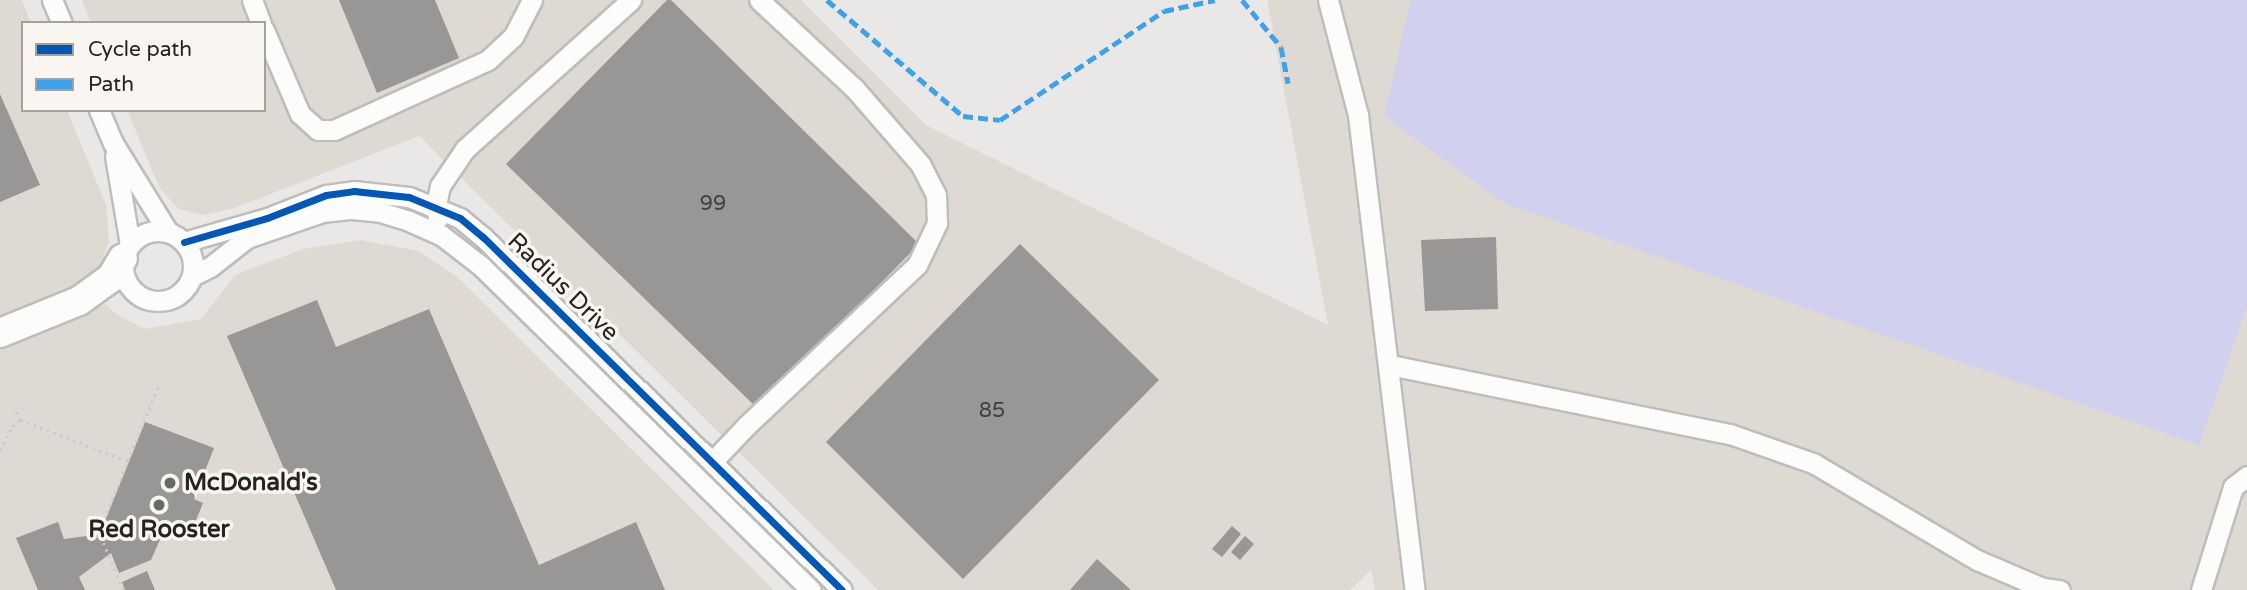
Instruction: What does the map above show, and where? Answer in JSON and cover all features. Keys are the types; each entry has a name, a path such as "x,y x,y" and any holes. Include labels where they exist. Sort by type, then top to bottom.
{"highway":[{"path":"0,333 96,290 111,278 127,252"}],"street":[{"path":"52,0 61,21"},
{"path":"252,0 260,21"},
{"path":"266,35 300,114 318,130 334,130 488,60 513,37 532,0"},
{"path":"537,322 519,292 489,261 436,215 445,175 465,149 631,0"},
{"path":"712,462 746,426 917,265 937,223 936,195 921,165 853,88 759,0"},
{"path":"1328,0 1358,115 1415,590"},
{"path":"100,112 113,143 192,258 192,276 178,296 153,302 144,299 124,278 127,252 113,143"},
{"name":"Radius Drive","path":"176,237 267,218 326,195 354,191 409,197 460,218 483,237 634,384 842,590"},
{"path":"391,215 415,215 436,206"},
{"name":"Radius Drive","path":"192,276 210,267 247,238 298,218 352,209 391,215 441,235 464,251 811,590"},
{"path":"127,252 147,233 176,237"},
{"path":"1390,365 1730,434 1814,463 1978,560 2043,588 2060,590"},
{"path":"634,384 657,418 727,490 722,503"},
{"path":"2201,590 2233,486 2247,476"},
{"path":"766,516 762,527 766,535 823,590"}],"path":[{"path":"123,590 97,528 159,384"},
{"path":"15,411 20,420 127,461"},
{"path":"0,450 12,426 20,420"}],"shaded area":[{"path":"0,0 22,0 30,21 21,21 21,112 68,112 106,205 109,241 99,270 80,285 0,318"},
{"path":"82,0 801,0 926,125 1328,325 1267,0 2247,0 2247,590 1375,590 1371,570 1350,590 878,590 419,136 232,209 203,215 179,209 160,189 128,112 266,112 266,21 90,21"},
{"path":"1411,0 2247,0 2247,306 2199,445 1504,203 1384,116"},
{"path":"361,240 418,251 456,276 774,590 0,590 0,348 106,304 116,314 145,329 201,319 235,275 303,249"}],"building":[{"path":"339,0 435,0 459,58 377,93"},
{"path":"667,0 671,0 919,244 758,409 506,164"},
{"path":"0,94 40,185 0,202"},
{"path":"1496,237 1498,309 1425,311 1421,240"},
{"path":"1020,244 1159,380 963,579 826,442"},
{"path":"317,300 336,347 429,309 539,565 636,522 665,590 336,590 227,336"},
{"path":"145,422 214,448 194,499 203,503 190,535 180,532 177,540 162,535 151,560 119,573 111,553 79,577 85,590 38,590 16,538 58,522 64,539 102,534 99,528 108,523 105,521"},
{"path":"1232,526 1241,534 1222,557 1212,549"},
{"path":"1245,536 1254,544 1240,560 1231,552"},
{"path":"1097,559 1131,590 1070,590"},
{"path":"147,571 155,590 125,590 122,582"}],"marked path":[{"path":"827,0 963,116 1000,120 1164,11 1215,0"},
{"path":"1242,0 1281,47 1288,83"}],"cycle path":[{"path":"184,242 267,218 326,195 354,191 409,197 460,218 483,237 842,590"}],"place":[{"name":"McDonald's","path":"170,483"},
{"name":"Red Rooster","path":"159,505"}]}
